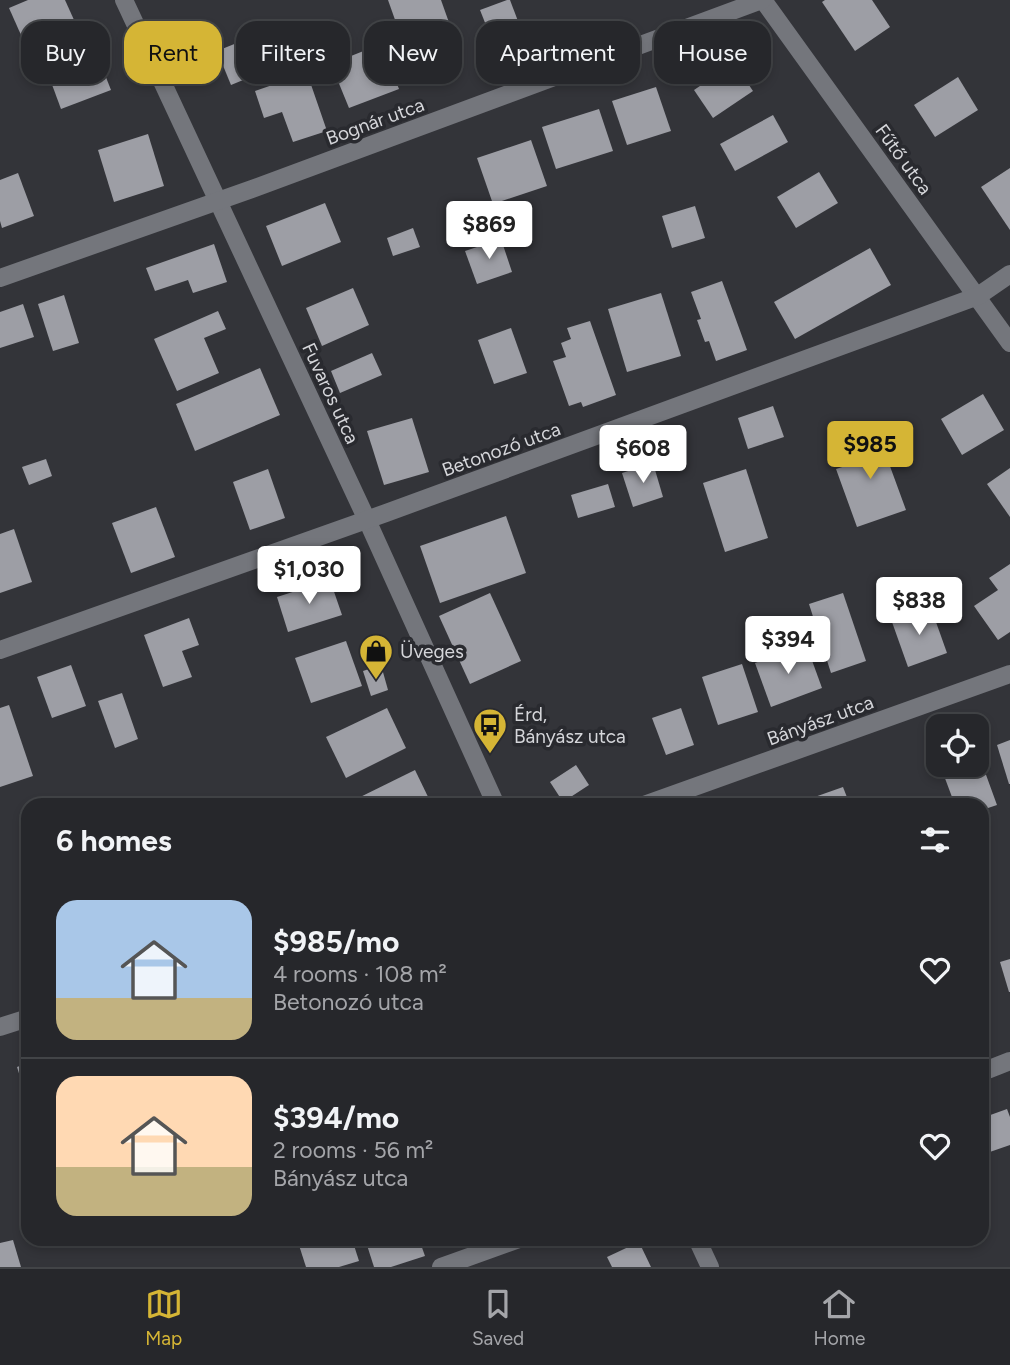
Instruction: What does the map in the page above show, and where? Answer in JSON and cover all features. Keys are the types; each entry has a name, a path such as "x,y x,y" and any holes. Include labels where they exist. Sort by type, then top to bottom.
{"street":[{"name":"Fuvaros utca","path":"124,0 367,520 493,798"},
{"name":"Bognár utca","path":"0,278 218,201 763,0"},
{"name":"Fűtő utca","path":"763,0 1010,343"},
{"name":"Betonozó utca","path":"0,650 367,520 978,296 1010,274"},
{"name":"Bányász utca","path":"664,798 1010,674"},
{"path":"0,1027 21,1020"},
{"path":"989,1069 1010,1061"},
{"path":"440,1267 499,1246"},
{"path":"700,1246 710,1267"}],"building":[{"path":"28,0 65,0 74,21 21,21 21,35 9,8"},
{"path":"388,0 441,0 448,21 395,21"},
{"path":"510,0 518,21 484,21 480,10"},
{"path":"872,0 890,27 855,51 822,2"},
{"path":"236,43 236,83 231,85 222,63 222,49"},
{"path":"364,51 364,84 397,84 399,89 349,108 339,84 350,84 350,56"},
{"path":"958,77 978,110 935,137 914,105"},
{"path":"52,84 109,84 111,90 61,109"},
{"path":"275,84 311,84 327,131 293,142 282,112 264,118 255,91"},
{"path":"703,84 748,84 753,91 713,118 694,90"},
{"path":"656,87 671,131 627,145 612,101"},
{"path":"599,109 613,151 556,169 542,127"},
{"path":"773,115 788,142 735,171 720,144"},
{"path":"148,134 164,186 114,202 98,150"},
{"path":"531,140 547,186 493,204 477,158"},
{"path":"1010,168 1010,230 981,187"},
{"path":"819,172 838,203 796,228 777,197"},
{"path":"18,173 34,216 2,228 0,180"},
{"path":"325,203 341,242 282,266 266,226"},
{"path":"695,206 705,238 672,248 662,216"},
{"path":"413,228 420,247 393,256 387,238"},
{"path":"501,239 512,272 477,284 465,251"},
{"path":"214,244 227,282 193,293 188,280 155,291 146,268"},
{"path":"870,248 891,285 795,339 774,302"},
{"path":"722,281 747,350 716,361 697,320 701,319 691,292"},
{"path":"353,288 369,325 322,346 306,308"},
{"path":"661,293 681,356 627,372 608,309"},
{"path":"64,295 79,343 53,351 38,304"},
{"path":"23,304 34,337 0,348 0,312"},
{"path":"218,311 226,329 204,338 219,373 177,391 154,339"},
{"path":"590,321 616,395 583,407 581,402 569,406 553,361 566,357 561,343 571,339 567,328"},
{"path":"511,328 527,373 494,384 478,340"},
{"path":"372,353 382,375 340,393 331,371"},
{"path":"260,368 280,415 195,451 176,404"},
{"path":"983,394 1004,430 962,455 941,419"},
{"path":"773,406 784,437 748,449 738,418"},
{"path":"412,418 429,472 384,485 367,431"},
{"path":"876,428 906,510 857,527 836,469 858,462 849,437"},
{"path":"46,459 52,476 29,485 22,467"},
{"path":"653,463 663,497 633,507 622,473"},
{"path":"1010,468 1010,517 987,484"},
{"path":"268,469 285,518 250,530 233,482"},
{"path":"746,469 768,538 725,552 703,483"},
{"path":"608,484 615,507 578,518 571,495"},
{"path":"156,507 175,557 131,573 112,523"},
{"path":"506,516 526,573 440,603 420,546"},
{"path":"14,529 32,582 0,593 0,534"},
{"path":"1010,564 1010,632 998,640 974,606 998,590 989,578"},
{"path":"330,580 342,615 288,632 277,597"},
{"path":"490,593 521,661 470,684 439,616"},
{"path":"843,593 866,661 831,673 809,604"},
{"path":"931,608 947,653 908,667 892,622"},
{"path":"189,618 199,645 182,651 192,677 163,687 144,635"},
{"path":"346,641 362,686 311,703 295,658"},
{"path":"806,644 822,688 771,707 755,663"},
{"path":"742,664 758,712 718,725 702,677"},
{"path":"71,665 86,706 52,718 37,677"},
{"name":"Üveges","path":"381,665 388,690 371,696 363,671"},
{"path":"122,693 138,739 115,748 98,701"},
{"path":"9,705 33,776 0,787 0,708"},
{"path":"387,708 406,748 346,778 326,737"},
{"path":"681,708 694,745 666,755 652,718"},
{"path":"1010,740 1010,784 1009,784 997,745"},
{"path":"576,765 589,785 569,798 560,798 550,782"},
{"path":"415,770 429,798 358,798"},
{"path":"944,777 987,777 997,805 989,808 989,798 952,798"},
{"path":"843,787 847,798 812,798"},
{"path":"1010,959 1010,992 1009,992 1000,962"},
{"path":"1007,1109 1010,1117 1010,1145 989,1152 989,1115"},
{"path":"13,1240 21,1267 0,1267 0,1243"},
{"path":"299,1246 354,1246 359,1261 339,1267 306,1267"},
{"path":"367,1246 421,1246 425,1256 391,1267 374,1267"},
{"path":"630,1246 641,1246 651,1267 612,1267 607,1257"}],"place":[{"name":"Üveges","path":"376,681"},
{"name":"Érd, Bányász utca","path":"490,755"}]}
